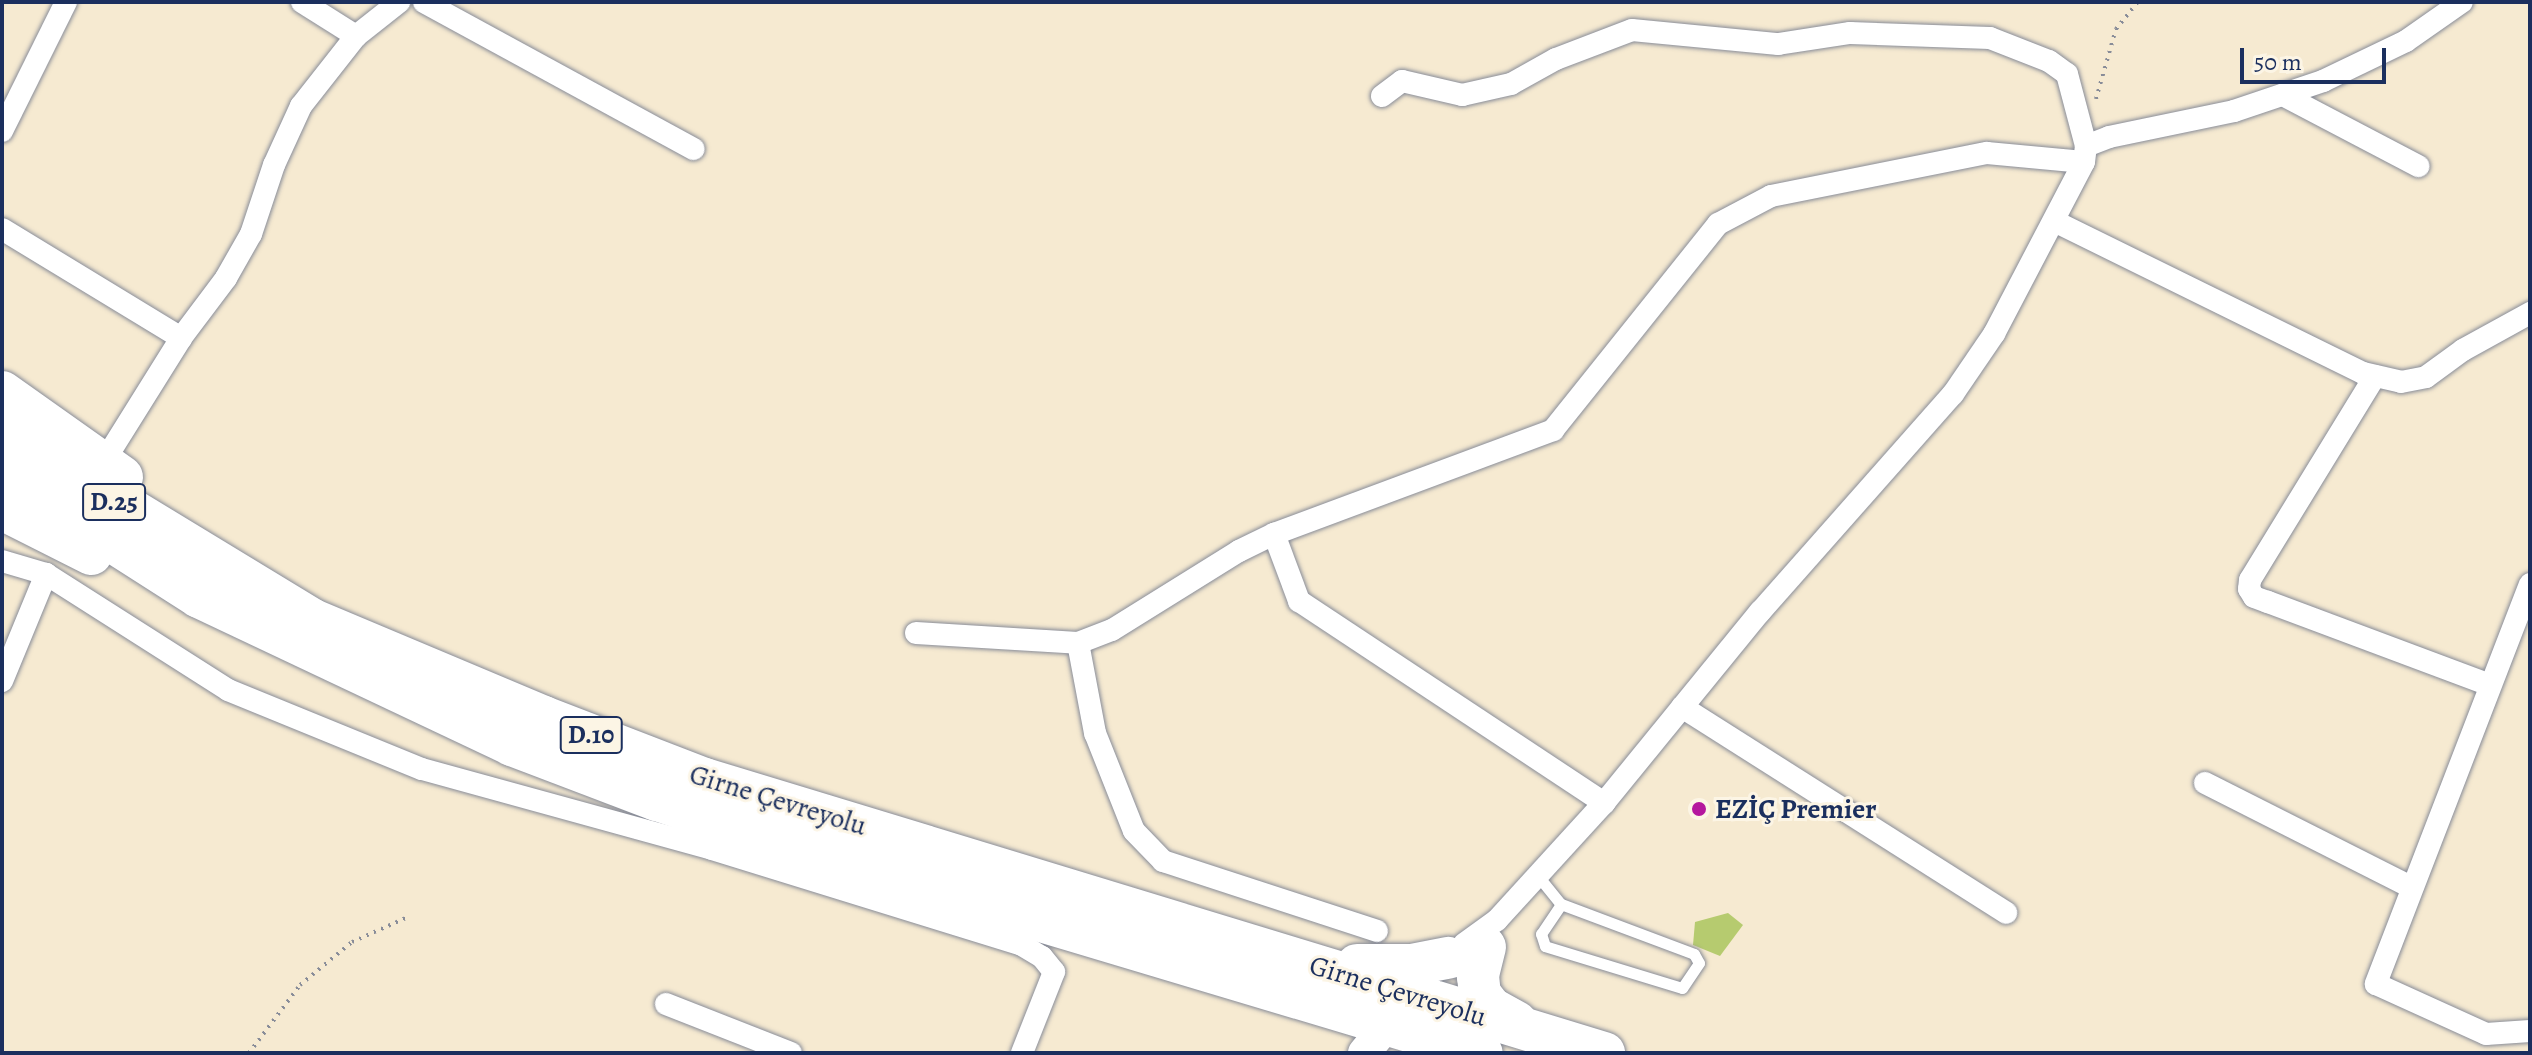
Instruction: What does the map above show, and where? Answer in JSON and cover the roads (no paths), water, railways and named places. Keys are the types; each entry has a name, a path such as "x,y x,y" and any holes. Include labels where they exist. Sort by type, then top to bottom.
{"highway":[{"name":"D.10","path":"2,392 166,510 229,568"},
{"name":"Girne Çevreyolu","path":"2,431 125,509 311,619 411,664 705,779 1312,965 1403,1027 1533,1033 1604,1053"},
{"name":"Girne Çevreyolu","path":"2,471 199,597 512,745 657,800 955,897 1403,1027 1482,1053"},
{"name":"D.10","path":"2,509 130,575 199,597"},
{"path":"1312,965 1411,965 1477,942 1480,994 1491,1008 1533,1033"}],"street":[{"path":"2,131 66,2"},
{"path":"302,2 356,36"},
{"path":"103,463 181,338 226,278 251,234 274,165 301,106 356,36 399,2"},
{"path":"424,2 694,149"},
{"path":"916,633 1078,643 1112,630 1239,551 1274,534 1553,430 1718,224 1771,196 1987,153 2089,150 2234,111 2323,81 2406,41 2462,2"},
{"path":"1382,96 1402,81 1462,95 1511,84 1556,59 1632,30 1778,44 1850,33 1990,38 2049,61 2067,74 2089,150 1994,334 1953,394 1682,707 1604,803 1403,1027"},
{"path":"2283,95 2418,166"},
{"path":"2054,221 2363,373 2401,382 2426,377 2463,350 2530,313"},
{"path":"2,229 181,338"},
{"path":"2375,376 2250,580 2249,589 2254,597 2490,685"},
{"path":"1274,534 1299,601 1604,803"},
{"path":"2,561 46,574 228,690 422,769 712,849 1022,945 1042,957 1054,972 1022,1053"},
{"path":"2,681 46,574"},
{"path":"2530,584 2376,984 2486,1034 2530,1031"},
{"path":"1078,643 1095,733 1134,831 1163,861 1377,931"},
{"path":"1682,707 2006,913"},
{"path":"2205,783 2411,887"},
{"path":"1403,1027 1477,942"},
{"path":"666,1004 791,1053"}],"lane":[{"path":"1538,876 1561,904 1694,954 1699,963 1682,988 1545,946 1541,934 1561,904"}],"place":[{"name":"EZİÇ Premier","path":"1699,809"}]}
